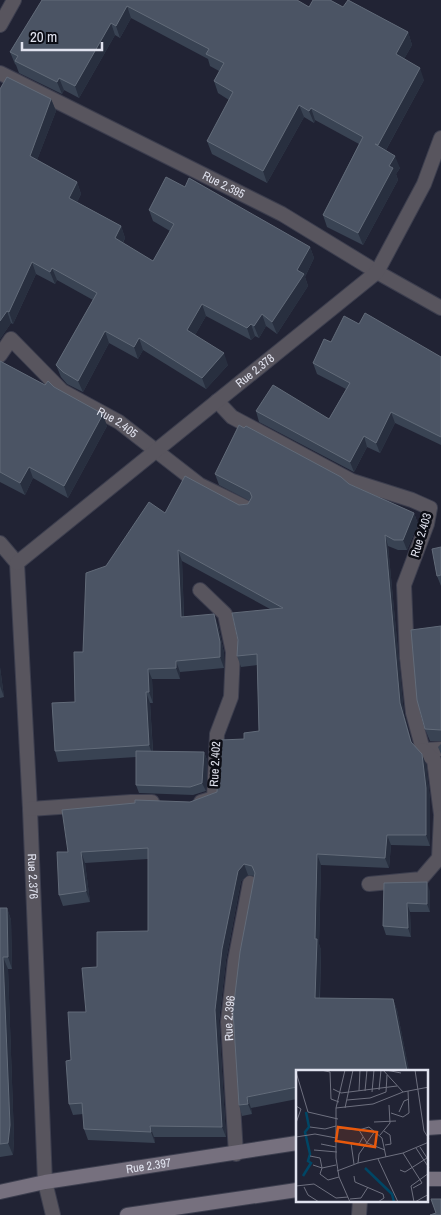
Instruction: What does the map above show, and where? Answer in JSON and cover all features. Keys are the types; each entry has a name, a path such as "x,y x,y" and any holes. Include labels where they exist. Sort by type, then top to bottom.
{"main road":[{"path":"428,1128 441,1127"},
{"name":"Rue 2.397","path":"0,1192 45,1182 236,1154 296,1143"},
{"path":"428,1179 441,1179"},
{"path":"127,1215 296,1190"}],"street":[{"path":"0,25 14,0"},
{"name":"Rue 2.395","path":"0,73 282,214 376,272 441,308"},
{"name":"Rue 2.378","path":"17,563 376,272 424,184 441,138"},
{"name":"Rue 2.405","path":"0,355 11,339 62,391 119,422 158,450 200,485 248,508"},
{"name":"Rue 2.403","path":"217,401 232,417 352,481 412,500 430,508 427,524 404,586 406,658 412,713 423,750"},
{"path":"0,543 17,563"},
{"name":"Rue 2.376","path":"17,563 30,809 45,1182 53,1215"},
{"name":"Rue 2.402","path":"185,803 194,804 214,798 217,734 231,697 233,652 225,614 200,590"},
{"path":"423,750 441,749"},
{"path":"369,884 421,879 439,858 441,815 434,760 423,750"},
{"path":"30,809 131,802 167,803"},
{"name":"Rue 2.396","path":"236,1154 228,1022 235,961 250,883"},
{"path":"359,1215 360,1202"}],"building":[{"path":"42,0 297,0 309,7 313,0 330,0 343,7 348,0 408,32 396,54 420,68 378,145 375,144 395,156 389,166 393,168 358,233 323,215 363,137 311,108 309,111 299,105 263,171 207,141 233,92 214,81 224,63 206,54 209,49 127,6 116,26 111,23 75,86 59,78 57,82 15,61 18,56 10,52"},
{"path":"7,77 51,99 30,156 77,182 69,198 121,226 115,238 153,261 174,224 149,210 166,177 185,187 189,178 310,247 297,270 304,274 272,322 262,314 254,326 251,324 247,328 202,304 187,330 224,353 202,378 139,338 134,347 105,331 78,381 63,372 56,365 97,293 52,268 50,272 32,262 9,312 7,311 0,321 0,89"},
{"path":"365,313 441,357 441,437 391,412 376,443 364,436 350,462 256,411 273,385 329,419 350,383 313,363 324,339 331,342 344,316 359,324"},
{"path":"0,361 45,385 48,381 54,387 103,414 64,486 29,467 20,483 0,472"},
{"path":"239,425 244,428 246,426 341,477 349,484 414,513 403,540 394,540 385,535 400,703 411,742 422,754 426,788 426,835 387,835 385,858 317,854 315,939 317,939 315,998 393,999 407,1070 296,1070 296,1087 247,1097 248,1104 239,1105 233,1011 240,952 255,873 252,866 244,864 238,871 222,949 215,1010 222,1127 150,1126 151,1132 84,1129 82,1103 69,1104 66,1061 71,1060 68,1012 86,1012 82,968 97,967 97,932 148,931 148,848 81,852 86,891 59,895 57,852 68,852 62,810 135,803 135,800 190,802 217,792 221,740 244,739 244,733 259,731 257,654 237,656 238,640 232,613 283,608 178,550 181,617 214,614 220,642 220,657 176,661 176,668 148,669 149,692 146,692 149,745 55,751 52,703 75,702 74,652 83,652 86,573 106,566 149,502 165,513 185,476 239,505 248,504 252,497 250,492 215,474"},
{"path":"441,547 441,575 437,576 432,549"},
{"path":"441,626 441,730 425,729 417,700 411,630"},
{"path":"136,751 204,752 202,783 190,787 136,785"},
{"path":"427,882 427,904 407,903 408,928 383,926 384,883"},
{"path":"0,908 7,908 8,957 3,957 10,1125 8,1143 0,1144"},
{"path":"431,1199 441,1199 441,1215 430,1215 436,1213"}]}
